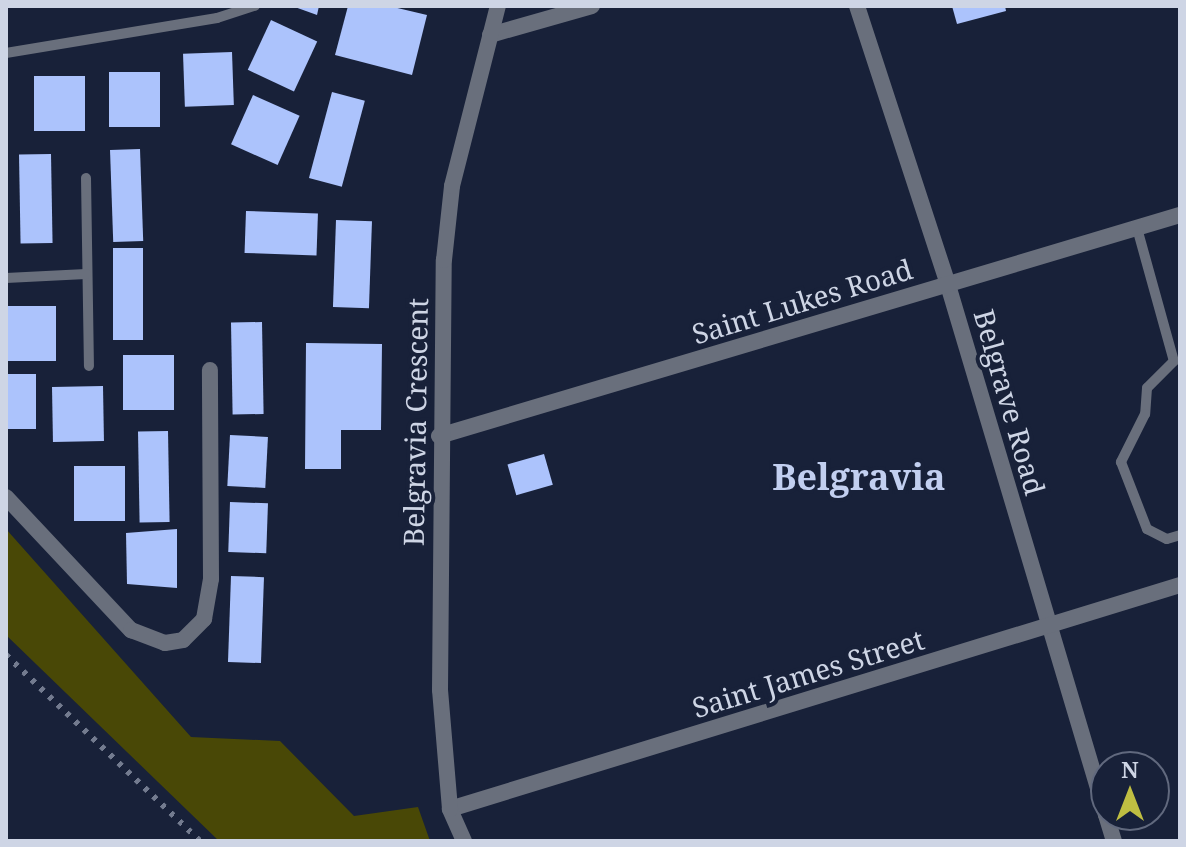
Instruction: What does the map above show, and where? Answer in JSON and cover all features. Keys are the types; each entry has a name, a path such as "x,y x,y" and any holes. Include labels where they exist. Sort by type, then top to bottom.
{"street":[{"name":"Belgravia Crescent","path":"464,841 450,809 440,690 439,436 447,220 498,6"},
{"path":"490,35 592,6"},
{"name":"Belgrave Road","path":"857,6 948,285 1090,762"},
{"name":"Saint Lukes Road","path":"439,436 1180,215"},
{"path":"6,497 131,630 165,643 183,640 204,619 211,579 210,370"},
{"name":"Saint James Street","path":"450,809 1180,585"}],"lane":[{"path":"6,53 217,18 255,6"},
{"path":"86,178 89,366"},
{"path":"1137,228 1177,363 1147,388 1145,414 1121,462 1147,529 1167,539 1180,535"},
{"path":"6,278 86,274"}],"shaded area":[{"path":"6,529 191,737 280,741 354,816 418,807 430,841 219,841 6,635"}],"building":[{"path":"292,6 319,6 317,15"},
{"path":"348,6 389,6 427,15 412,75 335,55"},
{"path":"952,6 1005,6 1006,11 957,24"},
{"path":"271,20 317,42 294,91 248,70"},
{"path":"232,52 234,105 185,107 183,54"},
{"path":"109,72 160,72 160,127 109,127"},
{"path":"34,76 85,76 85,131 34,131"},
{"path":"332,92 365,101 342,187 309,178"},
{"path":"253,95 300,116 278,165 231,144"},
{"path":"140,149 143,241 113,242 110,150"},
{"path":"51,154 53,243 21,244 19,155"},
{"path":"246,211 318,214 316,255 245,253"},
{"path":"336,220 372,221 369,308 333,307"},
{"path":"113,248 143,248 143,340 113,340"},
{"path":"6,306 56,306 56,361 6,361"},
{"path":"262,322 264,414 233,415 231,323"},
{"path":"306,343 382,344 381,430 341,430 341,469 305,469"},
{"path":"123,355 174,355 174,410 123,410"},
{"path":"6,374 36,374 36,429 6,429"},
{"path":"103,386 104,441 53,442 52,387"},
{"path":"168,431 170,522 140,523 138,432"},
{"path":"230,435 268,437 265,488 227,486"},
{"path":"544,454 553,485 516,495 507,464"},
{"path":"74,466 125,466 125,521 74,521"},
{"path":"230,502 268,503 266,553 228,552"},
{"path":"177,529 177,588 127,584 126,533"},
{"path":"231,576 264,577 261,663 228,662"}],"railway":[{"path":"6,655 200,841"}],"district":[{"name":"Belgravia","path":"859,477"}]}
